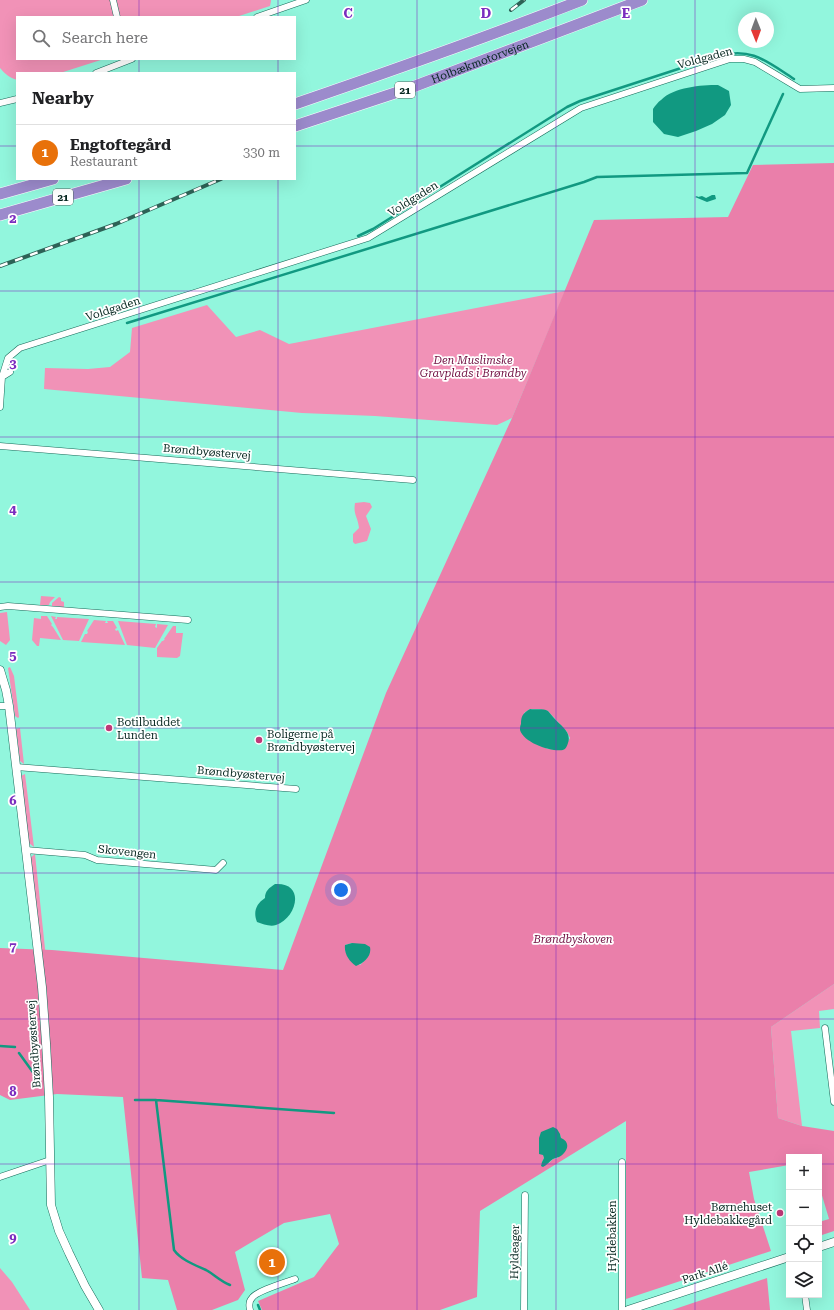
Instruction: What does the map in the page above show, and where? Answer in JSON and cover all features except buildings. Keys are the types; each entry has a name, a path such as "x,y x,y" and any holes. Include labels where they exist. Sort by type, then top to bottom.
{"highway":[{"name":"Holbækmotorvejen","path":"296,104 451,50 582,0"},
{"name":"Holbækmotorvejen","path":"296,126 410,88 642,0"},
{"name":"21","path":"0,194 49,180"},
{"name":"21","path":"0,215 122,180"}],"street":[{"path":"114,0 118,16"},
{"path":"260,16 306,0"},
{"name":"Voldgaden","path":"2,377 8,358 20,348 368,238 581,108 730,59 744,59 755,62 800,89 834,88"},
{"path":"99,72 129,60"},
{"path":"0,103 16,99"},
{"path":"0,407 2,377 10,372"},
{"name":"Brøndbyøstervej","path":"0,446 413,480"},
{"path":"0,607 8,606 188,620"},
{"name":"Brøndbyøstervej","path":"0,670 9,706 42,987 49,1097 51,1204 57,1224 69,1253 85,1286 99,1310"},
{"path":"0,706 9,706"},
{"name":"Brøndbyøstervej","path":"16,767 296,789"},
{"name":"Skovengen","path":"26,850 85,855 97,860 216,870 223,863"},
{"path":"825,1028 834,1102"},
{"path":"0,1177 50,1160"},
{"name":"Hyldebakken","path":"622,1162 622,1310"},
{"name":"Hyldeager","path":"524,1310 525,1195"},
{"path":"822,1246 834,1242"},
{"name":"Park Allé","path":"628,1310 786,1258"},
{"path":"250,1310 252,1298 257,1293 296,1278"},
{"path":"805,1298 807,1310"}],"green space":[{"path":"0,0 271,0 270,6 239,16 16,16 16,60 101,60 63,72 16,72 16,80 7,75 0,68"},
{"name":"Brøndbyskoven","path":"834,163 834,984 771,1027 778,1118 802,1126 834,1131 834,1231 822,1235 822,1221 829,1219 822,1195 822,1154 786,1154 786,1166 749,1172 754,1199 771,1251 626,1299 626,1121 480,1211 477,1297 440,1310 262,1310 258,1301 314,1277 339,1244 330,1214 284,1223 235,1252 245,1290 238,1300 212,1310 177,1310 168,1280 142,1278 123,1097 57,1094 10,1100 0,1095 0,948 52,950 283,970 386,693 512,418 594,220 728,217 753,165","holes":["530,709 548,711 567,732 570,738 563,750 548,749 529,740 524,713","352,943 367,958 360,965 351,959 346,953 345,945","560,1134 561,1138 558,1158 553,1159 549,1163 542,1162 544,1158 543,1155"]},
{"name":"Den Muslimske Gravplads i Brøndby","path":"565,291 512,418 497,425 375,416 302,413 44,389 45,368 88,369 110,367 130,352 132,328 207,305 236,337 260,330 289,344"},
{"path":"355,503 370,503 372,507 366,516 371,529 367,541 355,544 353,542 353,534 359,528"},
{"path":"41,596 55,597 49,605 40,605"},
{"path":"59,597 61,598 61,601 64,602 64,607 52,606 52,603"},
{"path":"7,612 10,640 6,645 0,641 0,613"},
{"path":"41,616 47,616 61,640 40,638 39,646 37,646 32,640 34,618 41,619"},
{"path":"51,616 56,617 55,619 57,619 57,617 89,619 79,641 63,640"},
{"path":"94,620 106,621 105,623 108,623 107,621 113,621 117,628 115,629 116,631 118,630 125,645 81,642"},
{"path":"118,621 156,624 155,627 157,628 157,624 168,625 155,648 127,645"},
{"path":"173,626 176,626 176,633 183,633 180,656 177,658 157,657 157,648"},
{"path":"10,667 14,676 18,718 15,716 8,668"},
{"path":"20,728 24,764 20,761 16,729"},
{"path":"25,774 34,847 29,843 21,776"},
{"path":"35,854 52,1015 50,1015 30,858"},
{"path":"834,984 834,1009 819,1011 820,1028 791,1031 802,1126 778,1118 771,1027"},
{"path":"0,1268 12,1282 30,1310 0,1310"},
{"path":"767,1278 770,1310 672,1310"}],"shaded area":[{"path":"718,85 729,91 731,105 725,115 712,124 678,137 664,134 653,122 653,109 666,96 673,92 688,88"},
{"path":"715,195 716,199 707,202 695,197 702,196 706,198"},
{"path":"530,709 548,711 565,729 569,739 565,749 552,750 538,746 523,735 520,730 522,717 524,713"},
{"path":"275,884 285,885 291,889 294,894 295,901 293,908 283,921 274,926 257,922 255,915 256,908 265,898 268,890"},
{"path":"352,943 365,944 370,947 370,953 367,959 356,966 349,960 345,951 345,945"},
{"path":"553,1127 557,1129 561,1138 566,1142 567,1147 562,1155 553,1159 543,1167 541,1166 544,1158 543,1155 539,1154 539,1138 541,1132"}],"waterway":[{"path":"358,236 373,229 567,107 580,101 718,56 730,54 740,53 758,57 767,61 794,79"},
{"path":"127,323 597,177 747,173 783,94"},
{"path":"0,1046 15,1047"},
{"path":"19,1053 40,1082"},
{"path":"135,1100 156,1100 334,1113"},
{"path":"156,1100 174,1250 184,1259 206,1270 230,1285"},
{"path":"258,1305 260,1310"}],"railway":[{"path":"511,10 524,0"},
{"path":"0,266 116,224 219,180"}],"place":[{"name":"Botilbuddet Lunden","path":"109,728"},
{"name":"Boligerne på Brøndbyøstervej","path":"259,740"},
{"name":"Børnehuset Hyldebakkegård","path":"780,1213"},
{"name":"Engtoftegård","path":"272,1262"}]}
